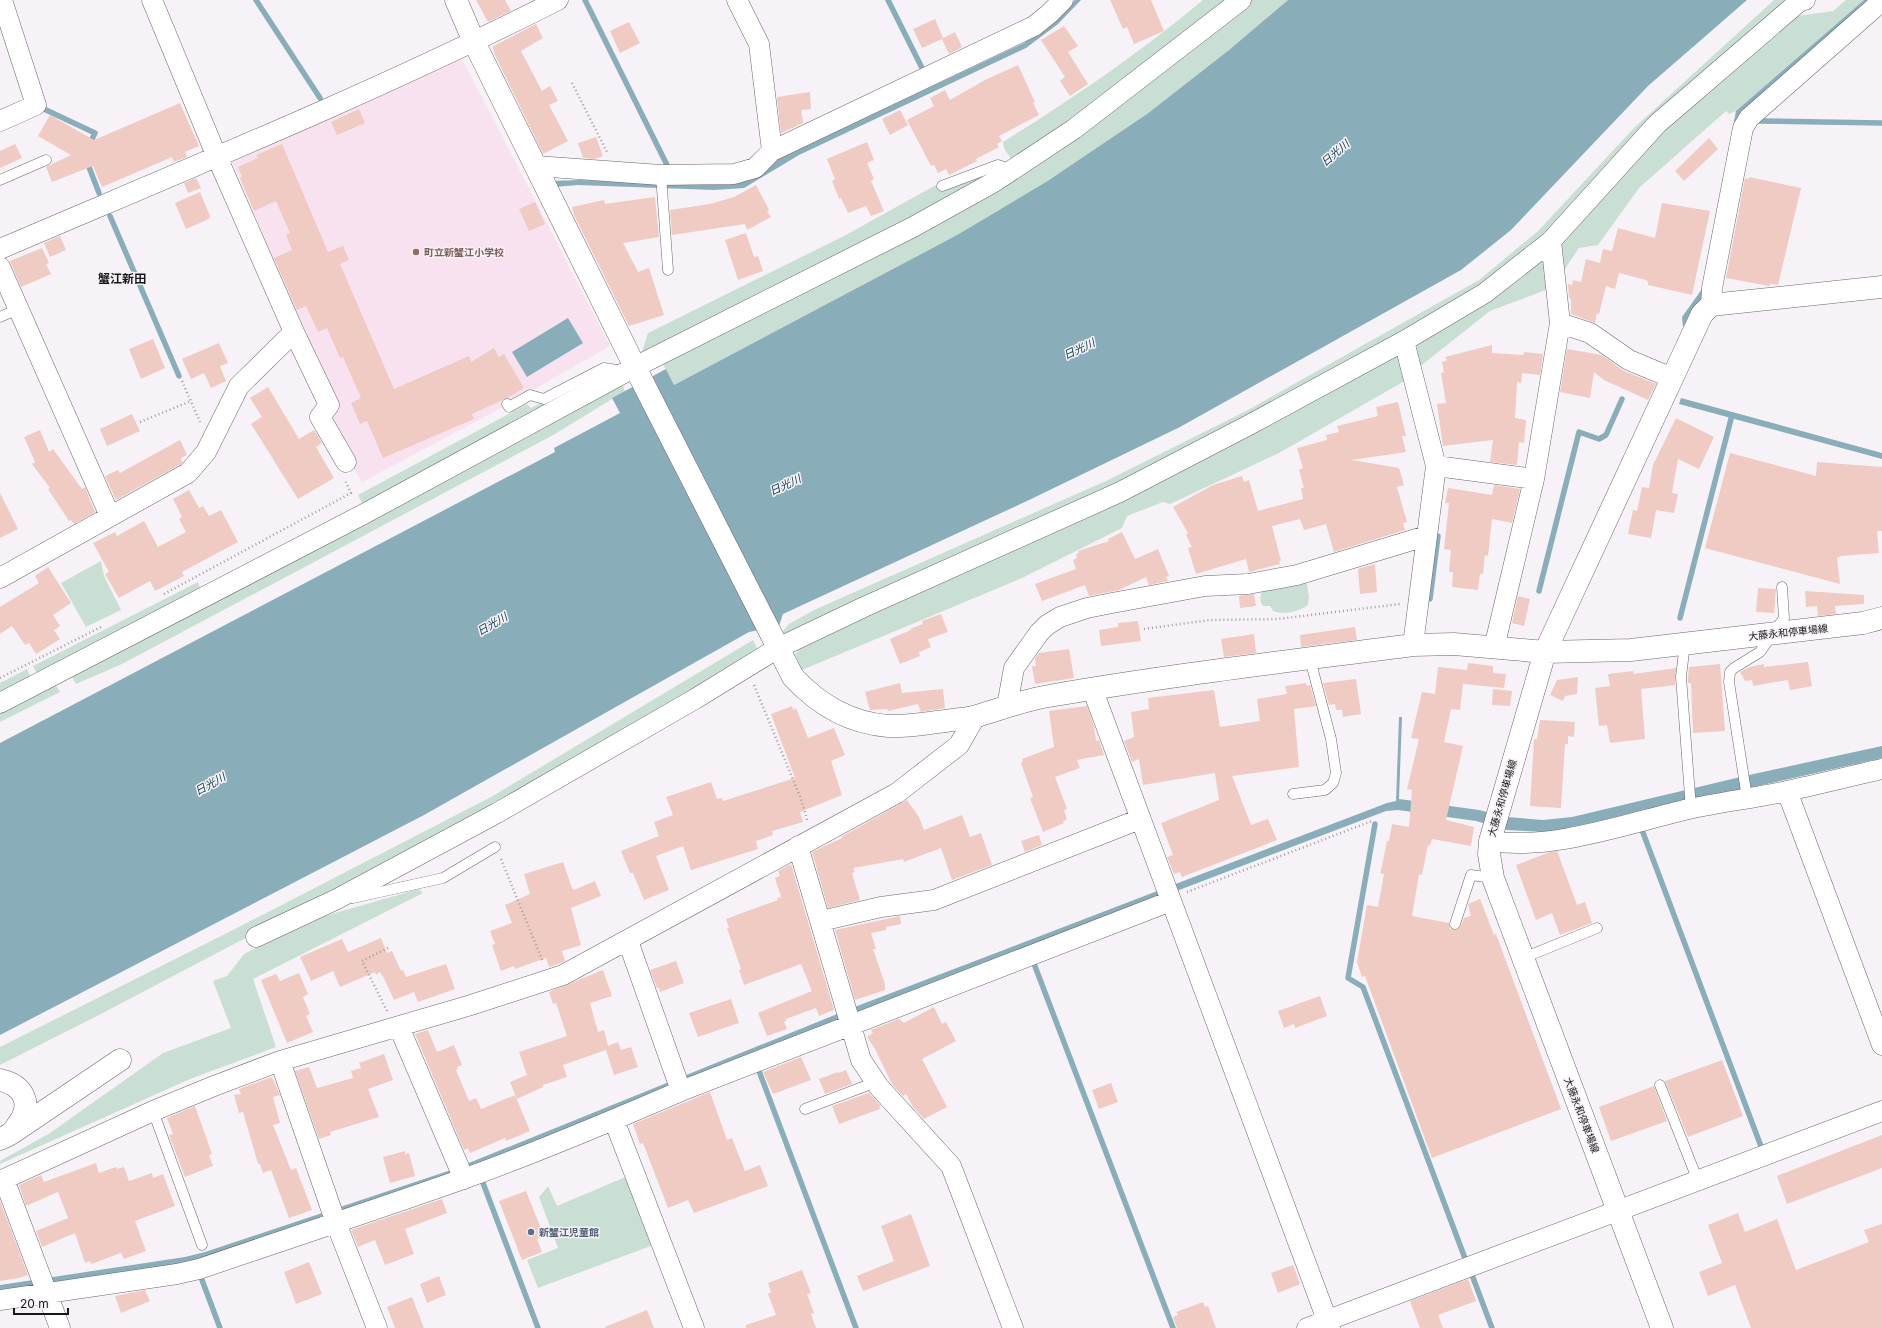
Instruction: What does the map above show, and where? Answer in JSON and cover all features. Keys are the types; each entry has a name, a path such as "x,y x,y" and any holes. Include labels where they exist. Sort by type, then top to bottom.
{"street":[{"path":"0,121 36,104 2,0"},
{"path":"152,0 217,156 294,332 330,405 320,417 346,462"},
{"path":"456,0 474,42 536,166 634,371 793,677 808,693 825,705 847,717 871,724 907,726 975,717 1028,699 1092,688 1413,646 1454,644 1545,652 1702,314 1711,305 1882,287"},
{"path":"0,249 217,156 474,42 557,0"},
{"path":"737,0 760,44 772,151"},
{"path":"536,166 617,172 662,181 734,174 755,168 772,151 1034,26 1046,7 1063,0"},
{"path":"0,703 362,515 634,371 913,227 994,182 1074,129 1241,0"},
{"path":"256,937 337,899 497,813 695,699 777,644 1120,492 1249,425 1404,341 1485,293 1551,241 1657,124 1748,44 1800,1 1805,0"},
{"path":"1711,305 1712,288 1743,128 1749,118 1882,1"},
{"path":"1494,648 1534,479 1560,323 1551,241"},
{"path":"0,268 110,516"},
{"path":"1560,323 1590,333 1629,360 1672,378"},
{"path":"0,578 188,473 206,452 239,386 294,332"},
{"path":"1404,341 1436,466 1413,646"},
{"path":"1436,466 1534,479"},
{"path":"1007,706 1014,668 1039,633 1047,625 1060,617 1087,608 1120,601 1205,586 1248,584 1297,575 1426,536"},
{"name":"大藤永和停車場線","path":"1662,1328 1493,878 1489,854 1491,837 1545,652 1631,650 1863,623 1882,618"},
{"path":"1092,688 1328,1324"},
{"path":"60,1328 2,1180 153,1111 214,1086 280,1062 563,975 628,941 805,842 897,793 959,745 975,717"},
{"path":"1491,837 1505,843 1528,844 1566,838 1691,807 1746,795 1787,791 1882,769"},
{"path":"1787,791 1882,1045"},
{"path":"821,921 881,907 934,900 1140,819"},
{"path":"805,842 821,921 861,1060 876,1082 951,1166 1013,1328"},
{"path":"0,1300 44,1287 199,1269 334,1217 614,1120 679,1085 1168,894"},
{"path":"628,941 679,1085"},
{"path":"397,1027 461,1173"},
{"path":"6,1136 120,1060"},
{"path":"280,1062 334,1217 377,1328"},
{"path":"0,1080 13,1084 18,1088 23,1094 26,1105 23,1116 6,1136"},
{"path":"1307,1328 1328,1324 1618,1211 1882,1112"},
{"path":"614,1120 694,1328"}],"lane":[{"path":"0,180 46,160"},
{"path":"942,186 998,165 1012,170"},
{"path":"662,181 668,270"},
{"path":"0,317 19,309"},
{"path":"507,404 509,407 530,394 544,399 604,368 634,371"},
{"path":"1746,795 1728,682 1730,672 1760,652 1784,618 1782,587"},
{"path":"1685,643 1681,677 1691,807"},
{"path":"1293,794 1324,790 1333,783 1336,773 1331,739 1310,659"},
{"path":"337,899 353,898 444,878 495,846"},
{"path":"1454,924 1471,875 1493,878"},
{"path":"1523,958 1597,928"},
{"path":"805,1109 876,1082"},
{"path":"1660,1085 1698,1181"},
{"path":"153,1111 202,1245"}],"path":[{"path":"572,83 617,172"},
{"path":"182,380 210,444"},
{"path":"140,422 191,401"},
{"path":"163,595 351,493 343,477 347,476 342,464 346,462"},
{"path":"1144,629 1210,620 1278,619 1418,601"},
{"path":"0,678 104,626"},
{"path":"758,694 801,799 805,842"},
{"path":"1168,894 1188,891 1372,821"},
{"path":"495,846 550,979"},
{"path":"390,947 362,960 397,1027"}],"shaded area":[{"name":"町立新蟹江小学校","path":"459,59 465,64 610,346 505,406 362,482 326,421 337,408 230,157"}],"green space":[{"path":"1203,0 1234,0 1013,162 1004,148 1003,142 1106,74"},
{"path":"1251,0 1288,0 1229,50 1147,114 1046,182 957,235 674,385 663,364 914,232"},
{"path":"1774,0 1789,0 1545,239 1483,290 1118,487 783,635 782,632 789,624 814,610 1108,480 1248,410 1479,280 1538,231 1635,127"},
{"path":"1846,0 1864,0 1736,111 1729,114 1726,111 1639,188 1598,245 1579,248 1560,276 1559,239 1664,124 1790,17 1833,11"},
{"path":"997,169 1001,172 641,355 648,333 844,236 936,185 941,192"},
{"path":"1543,255 1551,288 1490,311 1418,368 1412,342"},
{"path":"1395,351 1408,379 1279,453 1170,504 1163,502 1127,516 1122,528 1022,578 802,670 795,654 808,640"},
{"path":"610,373 403,481 399,486 363,505 358,495 527,404 531,408 599,374"},
{"path":"622,384 625,391 555,434 122,664 76,684 70,673"},
{"path":"101,561 104,576 121,610 86,627 61,583"},
{"path":"198,582 201,590 38,675 33,666"},
{"path":"1303,582 1307,584 1309,597 1308,605 1296,611 1286,613 1273,611 1270,606 1263,606 1260,598 1263,589"},
{"path":"753,640 758,650 730,670 495,807 97,1016 0,1065 0,1047 231,931 491,797"},
{"path":"27,669 31,678 0,694 0,683"},
{"path":"54,682 60,692 0,722 0,710"},
{"path":"419,889 423,893 253,979 276,1047 190,1079 0,1164 0,1161 50,1133 163,1053 231,1028 213,981 227,976 244,954 307,921"},
{"path":"628,1176 656,1244 538,1288 527,1260 558,1248 539,1197 548,1186 557,1206"}],"water":[{"path":"1075,0 1081,0 1058,24 1026,48 799,155 744,188 714,190 578,185 554,187 551,181 579,180 725,185 748,180 778,159 1024,43 1056,20"},
{"name":"日光川","path":"1288,0 1747,0 1648,86 1511,230 1461,270 1180,427 1027,501 783,614 779,626 749,632 424,815 0,1035 0,743 555,452 554,448 620,413 612,398 666,369 674,385 957,235 1046,182 1147,114 1229,50"},
{"path":"1864,0 1873,0 1744,114 1704,297 1683,327 1682,317 1702,289 1736,111"},
{"path":"568,318 583,343 527,377 512,352"},
{"path":"1681,398 1882,453 1882,459 1679,404"},
{"path":"1399,717 1402,717 1399,799 1479,810 1507,817 1543,820 1572,817 1749,775 1882,746 1882,758 1567,829 1544,832 1507,830 1476,821 1398,810 1386,811 1174,892 468,1171 197,1263 0,1293 0,1285 185,1257 205,1252 454,1169 852,1008 1387,803 1396,801"}],"building":[{"path":"476,0 505,0 511,11 488,22"},
{"path":"1110,0 1151,0 1164,31 1134,44 1127,27 1123,29"},
{"path":"935,19 943,38 955,32 962,47 949,54 942,39 922,48 913,29"},
{"path":"629,22 640,43 620,53 610,31"},
{"path":"536,24 543,38 521,51 542,91 550,86 558,101 549,105 568,141 543,154 492,47"},
{"path":"1064,26 1078,46 1068,52 1088,84 1070,96 1060,81 1065,77 1041,40"},
{"path":"1018,65 1035,102 1033,103 1039,115 999,136 1002,141 997,144 999,147 976,159 977,161 949,175 946,169 938,173 934,165 931,166 907,120 934,106 930,98 945,90 950,100 985,80"},
{"path":"810,92 811,109 801,110 803,123 781,133 777,97"},
{"path":"180,103 199,146 185,152 187,157 174,162 172,157 102,187 93,166 52,182 46,167 71,155 38,136 50,115 94,140"},
{"path":"359,109 365,123 337,135 331,122"},
{"path":"900,110 908,125 890,135 882,119"},
{"path":"596,137 603,156 595,159 583,158 578,143"},
{"path":"1709,138 1718,149 1684,181 1675,171"},
{"path":"867,142 874,160 867,163 874,179 871,181 884,211 871,216 866,206 848,213 841,198 839,199 832,181 835,179 827,159"},
{"path":"15,144 22,158 0,168 0,151"},
{"path":"282,144 328,252 343,246 349,260 340,264 394,389 469,356 471,362 494,348 499,357 504,354 524,388 509,397 472,414 474,419 383,458 367,421 360,424 351,403 361,398 343,357 340,358 327,328 318,332 306,306 297,310 274,258 292,250 286,235 290,233 276,201 254,211 240,178 242,177 238,167 258,158 256,155"},
{"path":"1749,177 1801,188 1778,285 1770,284 1769,286 1726,278 1745,178 1749,179"},
{"path":"196,178 201,188 188,193 184,183"},
{"path":"756,185 771,217 747,230 745,224 672,235 670,210 710,204 734,197"},
{"path":"200,192 210,216 209,219 186,229 175,203"},
{"path":"655,197 659,237 623,243 638,272 649,268 664,315 629,326 574,215 572,207 604,200 605,204"},
{"path":"535,202 545,224 529,231 519,209"},
{"path":"1662,203 1710,211 1692,295 1648,285 1646,280 1619,273 1615,289 1606,286 1599,314 1597,313 1595,323 1571,314 1571,299 1569,298 1568,284 1572,285 1573,280 1581,282 1586,259 1600,263 1603,249 1612,251 1618,228 1655,238"},
{"path":"746,233 754,257 758,256 763,271 738,280 725,240"},
{"path":"60,236 66,250 50,257 44,243"},
{"path":"42,248 49,263 46,264 51,274 21,287 10,261"},
{"path":"153,339 165,368 141,379 129,349"},
{"path":"219,343 228,363 220,366 226,381 211,388 204,373 191,379 182,359"},
{"path":"1492,345 1492,353 1523,355 1524,352 1543,354 1540,375 1522,373 1521,383 1517,382 1515,418 1526,420 1524,443 1519,442 1517,465 1490,462 1493,440 1443,446 1437,404 1446,403 1441,373 1444,372 1442,362 1447,360 1445,357"},
{"path":"1567,349 1602,355 1624,371 1656,384 1648,400 1604,380 1594,372 1590,398 1560,392"},
{"path":"268,387 299,439 314,430 322,443 316,447 334,478 298,499 251,424 262,417 250,398"},
{"path":"1398,402 1406,436 1402,436 1406,452 1352,460 1399,468 1404,485 1397,487 1407,522 1403,523 1405,530 1334,552 1326,524 1304,530 1300,519 1272,526 1281,561 1279,561 1280,564 1249,572 1246,559 1196,574 1188,548 1192,547 1186,535 1188,533 1173,507 1213,485 1242,476 1244,482 1249,480 1258,511 1303,499 1301,488 1304,488 1299,470 1303,468 1297,448 1327,440 1326,435 1339,432 1337,426 1378,416 1376,407"},
{"path":"132,414 140,431 107,446 100,429"},
{"path":"1676,418 1714,437 1699,469 1678,459 1672,493 1678,494 1674,513 1656,510 1651,538 1628,534 1633,510 1637,511 1642,487 1649,488 1653,465"},
{"path":"40,430 49,452 53,449 82,489 85,487 95,512 74,524 71,520 69,521 48,489 50,488 32,464 35,462 24,437"},
{"path":"180,440 187,455 181,458 181,464 116,500 105,476 118,470 120,473"},
{"path":"1730,453 1816,476 1817,462 1882,467 1882,531 1877,531 1879,553 1840,556 1837,558 1840,584 1705,548"},
{"path":"1494,485 1520,489 1512,523 1492,519 1488,556 1485,555 1483,574 1480,574 1478,590 1452,587 1453,572 1449,572 1451,550 1444,549 1449,503 1445,503 1448,488 1492,495"},
{"path":"189,490 199,508 203,506 209,516 221,510 238,542 182,572 184,576 155,591 150,581 119,598 105,574 109,572 93,543 115,532 117,536 144,521 158,547 186,532 179,519 182,517 173,499"},
{"path":"0,493 18,529 0,538"},
{"path":"1122,532 1135,559 1158,549 1169,576 1166,577 1168,581 1149,585 1146,577 1119,590 1089,596 1085,585 1042,601 1035,584 1076,569 1073,560 1077,558 1076,554 1079,553 1078,551 1109,541 1108,539"},
{"path":"1375,564 1377,592 1360,594 1358,569"},
{"path":"48,567 71,603 53,615 60,626 54,630 60,639 36,654 29,643 25,645 12,626 0,634 0,607 39,583 35,576"},
{"path":"1758,588 1776,589 1774,613 1756,612"},
{"path":"1805,591 1864,595 1864,604 1835,606 1836,614 1818,616 1817,606 1806,607"},
{"path":"1254,594 1256,606 1240,608 1239,596"},
{"path":"1518,596 1530,599 1524,626 1512,623"},
{"path":"941,614 948,632 928,639 931,647 919,652 920,656 900,664 890,639 923,624 922,621"},
{"path":"1138,621 1141,641 1101,646 1099,630 1118,627 1118,623"},
{"path":"1355,627 1357,640 1301,647 1300,635"},
{"path":"1254,634 1256,653 1224,657 1221,639"},
{"path":"1069,649 1074,678 1035,684 1032,666 1036,666 1035,658 1039,653"},
{"path":"1808,662 1812,686 1790,690 1788,680 1753,686 1752,680 1745,681 1740,672 1749,667 1764,664 1764,667"},
{"path":"1468,663 1493,666 1493,673 1506,674 1504,688 1463,684 1460,710 1451,709 1444,742 1463,746 1446,820 1474,827 1471,846 1432,839 1430,846 1428,845 1422,875 1419,874 1412,916 1449,923 1450,929 1457,930 1461,926 1464,918 1471,916 1468,904 1480,899 1494,935 1496,934 1561,1109 1432,1158 1365,976 1362,977 1357,962 1367,905 1378,907 1384,874 1380,873 1392,824 1409,827 1412,790 1407,789 1419,739 1411,738 1422,692 1435,694 1438,667 1467,670"},
{"path":"1720,664 1725,731 1693,733 1691,683 1688,683 1689,667"},
{"path":"1676,668 1675,685 1641,689 1645,739 1610,743 1607,725 1599,726 1595,688 1610,686 1608,674 1633,671 1634,674"},
{"path":"1578,677 1577,694 1565,696 1563,701 1550,695 1557,680"},
{"path":"1356,679 1361,714 1343,717 1342,710 1336,710 1335,704 1329,705 1323,683"},
{"path":"900,683 902,693 943,689 945,708 921,712 918,704 888,711 887,709 870,710 865,692"},
{"path":"1306,683 1307,686 1310,685 1316,706 1294,709 1299,767 1232,776 1251,825 1268,819 1277,840 1182,877 1180,872 1174,874 1167,857 1173,855 1161,823 1219,800 1215,773 1143,785 1139,759 1132,762 1124,741 1134,737 1131,712 1149,709 1148,698 1214,690 1220,727 1260,721 1257,699 1287,694 1285,686"},
{"path":"1493,689 1512,691 1510,706 1492,705"},
{"path":"792,706 793,710 796,708 808,738 834,728 845,755 831,761 842,795 800,812 803,822 772,831 773,835 756,841 758,849 691,870 683,846 656,856 669,890 644,900 633,873 630,873 621,851 659,836 654,822 673,815 666,797 711,782 717,799 722,798 723,801 795,778 771,714"},
{"path":"1087,706 1094,726 1096,741 1099,740 1104,755 1077,760 1080,768 1055,777 1067,809 1064,810 1067,820 1063,821 1064,823 1043,832 1030,798 1033,797 1021,763 1023,762 1022,759 1054,747 1049,711"},
{"path":"1540,720 1575,722 1574,737 1568,736 1568,744 1565,744 1561,808 1530,806 1534,739 1537,739"},
{"path":"907,800 919,817 924,830 962,815 970,837 981,833 992,865 952,880 941,848 904,862 903,859 853,868 855,872 852,873 860,900 828,908 812,852 842,838 841,837"},
{"path":"1039,835 1042,845 1025,852 1021,841"},
{"path":"1557,851 1577,905 1585,902 1592,923 1560,935 1552,913 1536,920 1516,865 1550,852"},
{"path":"563,862 574,890 595,881 601,896 571,908 581,945 562,951 565,961 549,967 546,958 515,969 514,966 501,971 492,945 495,944 490,931 512,923 505,905 530,894 524,874"},
{"path":"791,864 834,1010 819,1016 816,1008 786,1019 784,1022 787,1029 767,1036 758,1013 812,991 801,964 744,985 739,970 741,969 727,928 729,928 726,919 778,900 777,898 781,897 775,878 780,876 778,871"},
{"path":"900,916 901,924 886,927 886,930 871,933 876,949 873,949 885,984 885,990 855,1000 835,930"},
{"path":"381,938 387,953 392,951 401,971 403,970 406,977 446,964 455,989 418,1002 414,992 394,1000 380,972 376,975 375,972 340,987 333,971 311,981 300,957 342,939 348,952"},
{"path":"676,961 684,983 660,992 650,970"},
{"path":"603,970 612,996 590,1003 598,1032 604,1030 608,1046 618,1042 621,1050 631,1047 638,1067 614,1075 606,1050 563,1065 567,1077 543,1085 543,1087 517,1099 510,1082 527,1075 519,1052 567,1036 556,1003 553,1004 549,992"},
{"path":"299,973 308,994 303,997 310,1014 306,1016 313,1032 287,1043 261,980 276,974 280,981"},
{"path":"1320,996 1327,1016 1295,1028 1294,1024 1284,1028 1278,1011"},
{"path":"731,999 739,1023 698,1037 689,1013"},
{"path":"934,1007 942,1024 946,1022 956,1041 922,1059 947,1107 924,1119 913,1107 906,1094 903,1096 892,1084 875,1049 867,1037 873,1033 871,1030 899,1019 904,1023"},
{"path":"428,1030 437,1052 454,1045 462,1065 457,1067 458,1069 456,1070 469,1101 476,1098 481,1109 515,1095 530,1131 506,1141 505,1138 470,1153 468,1148 464,1150 415,1034"},
{"path":"384,1054 393,1080 368,1089 379,1117 330,1132 331,1135 319,1139 295,1071 309,1067 317,1088 353,1078 351,1071 361,1068 359,1063"},
{"path":"801,1057 811,1080 773,1094 763,1072"},
{"path":"1722,1060 1743,1116 1688,1137 1665,1081"},
{"path":"846,1070 852,1084 825,1094 819,1079"},
{"path":"272,1077 280,1095 273,1097 280,1123 273,1125 291,1170 296,1168 312,1210 289,1218 271,1170 263,1173 260,1164 258,1164 243,1112 239,1113 234,1095 241,1094 239,1089"},
{"path":"1111,1083 1118,1102 1099,1109 1092,1090"},
{"path":"1654,1086 1667,1121 1611,1141 1599,1107"},
{"path":"710,1092 727,1140 732,1138 745,1171 760,1165 768,1186 694,1213 688,1200 668,1208 643,1143 640,1144 633,1124"},
{"path":"869,1093 881,1106 879,1107 880,1109 839,1124 832,1106"},
{"path":"195,1106 212,1154 209,1155 213,1166 185,1177 169,1135 173,1134 167,1118"},
{"path":"1882,1135 1882,1168 1787,1204 1777,1176"},
{"path":"405,1151 405,1154 409,1153 415,1176 390,1183 383,1157"},
{"path":"96,1163 99,1173 116,1167 117,1169 124,1167 129,1181 152,1173 153,1178 163,1174 175,1206 135,1221 146,1251 124,1259 121,1253 91,1264 90,1261 85,1263 75,1233 42,1247 36,1231 68,1218 58,1192 26,1206 19,1185 41,1175 44,1182"},
{"path":"526,1191 544,1236 537,1239 542,1252 522,1260 499,1201"},
{"path":"442,1199 447,1213 405,1229 414,1254 385,1265 375,1240 358,1247 351,1230"},
{"path":"0,1201 28,1275 0,1281"},
{"path":"1738,1213 1745,1232 1777,1219 1796,1270 1869,1242 1864,1230 1882,1224 1882,1328 1751,1328 1735,1285 1708,1296 1699,1272 1722,1263 1708,1225"},
{"path":"911,1214 930,1266 863,1291 857,1276 894,1261 881,1226"},
{"path":"309,1262 322,1294 296,1304 284,1272"},
{"path":"1293,1265 1300,1284 1278,1293 1271,1273"},
{"path":"802,1270 811,1293 807,1294 814,1313 811,1314 816,1328 746,1328 746,1325 776,1315 768,1294 771,1292 768,1283"},
{"path":"439,1276 446,1295 427,1303 420,1284"},
{"path":"1468,1279 1476,1301 1438,1315 1443,1328 1420,1328 1410,1301"},
{"path":"145,1290 150,1301 121,1313 115,1296"},
{"path":"412,1297 424,1328 395,1328 387,1307"},
{"path":"1203,1302 1205,1307 1208,1306 1216,1328 1177,1328 1173,1317 1178,1315 1176,1312"},
{"path":"647,1310 654,1328 605,1328 605,1327"}],"waterway":[{"path":"256,0 320,98"},
{"path":"585,0 667,165"},
{"path":"888,0 923,70"},
{"path":"43,104 44,109 95,133 89,145"},
{"path":"1760,121 1882,123"},
{"path":"87,162 99,193"},
{"path":"110,216 179,376"},
{"path":"1539,591 1579,432 1599,439 1606,435 1622,399"},
{"path":"1680,618 1732,415"},
{"path":"1430,599 1438,536"},
{"path":"1375,824 1348,978 1363,987 1466,1261"},
{"path":"1642,830 1762,1149"},
{"path":"1033,961 1173,1328"},
{"path":"759,1071 856,1328"},
{"path":"483,1183 538,1328"},
{"path":"1472,1275 1492,1328"},
{"path":"202,1280 220,1328"}],"place":[{"name":"町立新蟹江小学校","path":"416,252"},
{"name":"新蟹江児童館","path":"531,1232"}],"district":[{"name":"蟹江新田","path":"122,279"}]}
